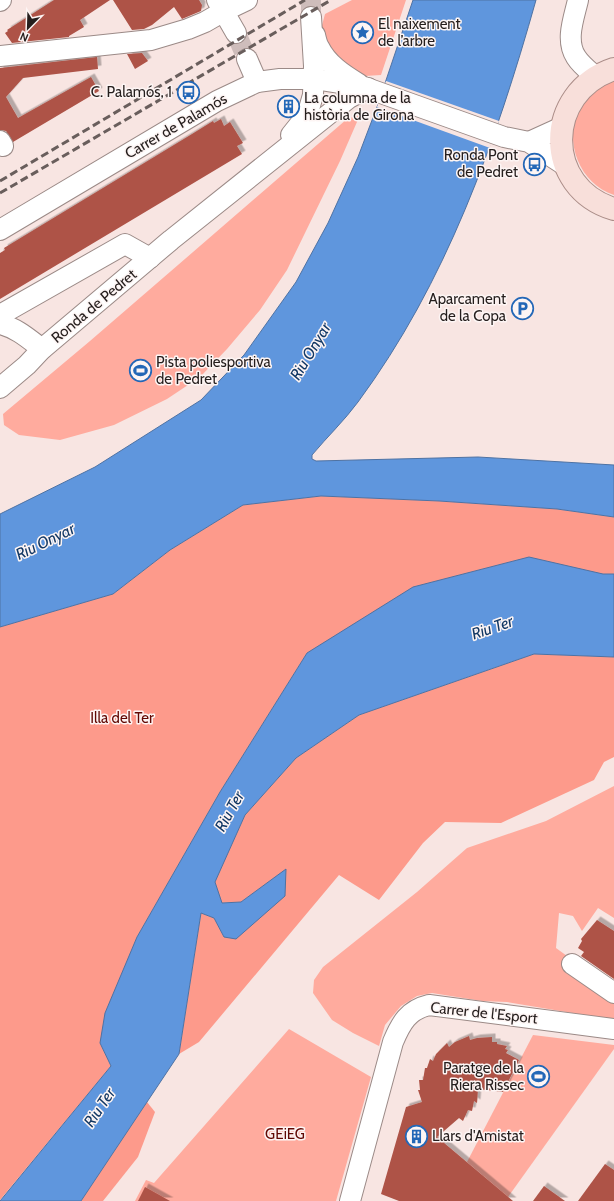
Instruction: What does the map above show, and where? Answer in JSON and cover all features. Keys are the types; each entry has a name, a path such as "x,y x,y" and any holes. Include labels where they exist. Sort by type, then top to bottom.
{"main road":[{"path":"605,74 584,87 575,96 566,114 562,127 561,140 562,153 566,166 576,184 595,202 614,210"}],"street":[{"path":"0,56 151,40 206,22 220,5 247,0"},
{"path":"578,0 570,34 573,52 576,58 605,74"},
{"path":"220,5 236,33"},
{"name":"Ronda de Pedret","path":"255,173 303,120 309,109 313,95 314,79 311,18 318,47 332,64 344,75 371,89"},
{"path":"247,59 257,82"},
{"name":"Carrer de Palamós","path":"0,230 210,105 257,82 280,79 314,79 371,89"},
{"path":"371,89 504,137 529,142 566,166"},
{"name":"Ronda de Pedret","path":"150,258 125,244 18,305 9,327 42,349 150,258 349,98 371,89"},
{"path":"529,142 562,127"},
{"path":"0,315 18,305"},
{"path":"0,388 27,365 42,349"},
{"path":"572,964 614,993"},
{"name":"Carrer de l'Esport","path":"350,1201 393,1042 401,1024 420,1007 429,1005 614,1029"}],"green space":[{"path":"352,0 406,0 381,75 365,76 349,71 336,60 321,29 325,14"},
{"path":"614,80 614,195 602,190 592,182 584,172 574,148 573,135 575,122 582,104 594,92"},
{"path":"360,115 340,161 287,270 260,310 227,349 200,377 167,399 114,425 60,440 19,435 4,425 3,414 90,341 347,119"},
{"name":"Illa del Ter","path":"321,496 439,501 557,509 614,517 614,574 603,574 307,653 220,792 137,937 100,1043 111,1066 0,1200 0,627 113,594 170,550 243,505"},
{"path":"534,654 614,657 614,757 604,762 594,780 501,823 445,822 423,843 379,900 339,875 199,1042 179,1054 201,913 214,918 224,937 286,870 241,902 221,903 214,882 245,815 296,758 359,715"},
{"path":"614,786 614,918 598,908 582,931 573,916 559,913 556,948 567,956 614,1001 614,1020 507,1002 482,1001 432,993 417,996 401,1006 385,1025 379,1046 353,1033 332,1020 313,993 314,980 323,967 417,892 467,848 546,821"},
{"name":"GEiEG","path":"289,1029 371,1077 336,1201 135,1201 146,1180 154,1183"},
{"path":"533,1035 614,1045 614,1049 508,1197 467,1162"},
{"path":"147,1102 155,1112 138,1157 103,1201 81,1201"}],"water":[{"name":"Riu Onyar","path":"413,0 536,0 504,106 465,210 442,260 417,309 389,356 358,402 312,455 312,459 316,461 478,457 614,465 614,517 557,509 439,501 321,496 243,505 170,550 113,594 0,627 0,514 95,467 201,400 244,355 296,282 328,223 358,157 377,107"},
{"name":"Riu Ter","path":"529,557 603,574 614,574 614,657 534,654 359,715 296,758 245,815 215,882 222,903 241,902 286,869 285,896 236,939 224,937 214,918 201,913 179,1054 81,1201 0,1201 111,1066 100,1043 105,1013 137,937 220,792 307,653 413,587"}],"pier":[{"path":"386,81 499,121 490,148 377,107"}],"building":[{"path":"54,0 110,0 80,20 84,27 69,37 12,43 5,33 8,31 7,30"},
{"path":"113,0 199,0 202,5 201,11 182,19 174,7 152,25 144,29 132,30"},
{"path":"142,53 148,61 135,69 127,54"},
{"path":"97,57 98,69 23,78 6,97 18,118 91,77 99,91 13,142 6,131 0,130 0,68"},
{"path":"221,119 224,126 230,122 243,143 237,146 242,154 0,299 0,253 5,250 4,248 213,121 214,123"},
{"path":"597,920 614,931 614,979 581,956 584,952 578,948 582,941 581,939"},
{"path":"469,1036 470,1040 492,1037 492,1042 497,1042 497,1044 507,1046 505,1049 508,1050 506,1053 519,1060 503,1092 478,1089 477,1103 474,1101 472,1111 468,1110 463,1121 459,1118 437,1137 513,1201 399,1201 381,1194 406,1107 422,1102 418,1090 420,1090 419,1080 423,1080 425,1068 427,1068 430,1059 433,1061 436,1054 447,1043 449,1047 455,1042"},
{"path":"605,1164 614,1170 614,1201 578,1201"},
{"path":"544,1186 565,1201 533,1201"},
{"path":"145,1187 170,1201 138,1201"}],"tunnel":[{"path":"311,0 311,17"},
{"path":"236,33 247,59"}],"railway":[{"path":"0,181 305,0"},
{"path":"0,193 331,0"}],"place":[{"name":"El naixement de l’arbre","path":"362,33"},
{"name":"C. Palamós, 1","path":"188,92"},
{"name":"La columna de la història de Girona","path":"289,107"},
{"name":"Ronda Pont de Pedret","path":"534,164"},
{"name":"Aparcament de la Copa","path":"522,308"},
{"name":"Pista poliesportiva de Pedret","path":"141,371"},
{"name":"Paratge de la Riera Rissec","path":"539,1077"},
{"name":"Llars d'Amistat","path":"417,1136"}]}
